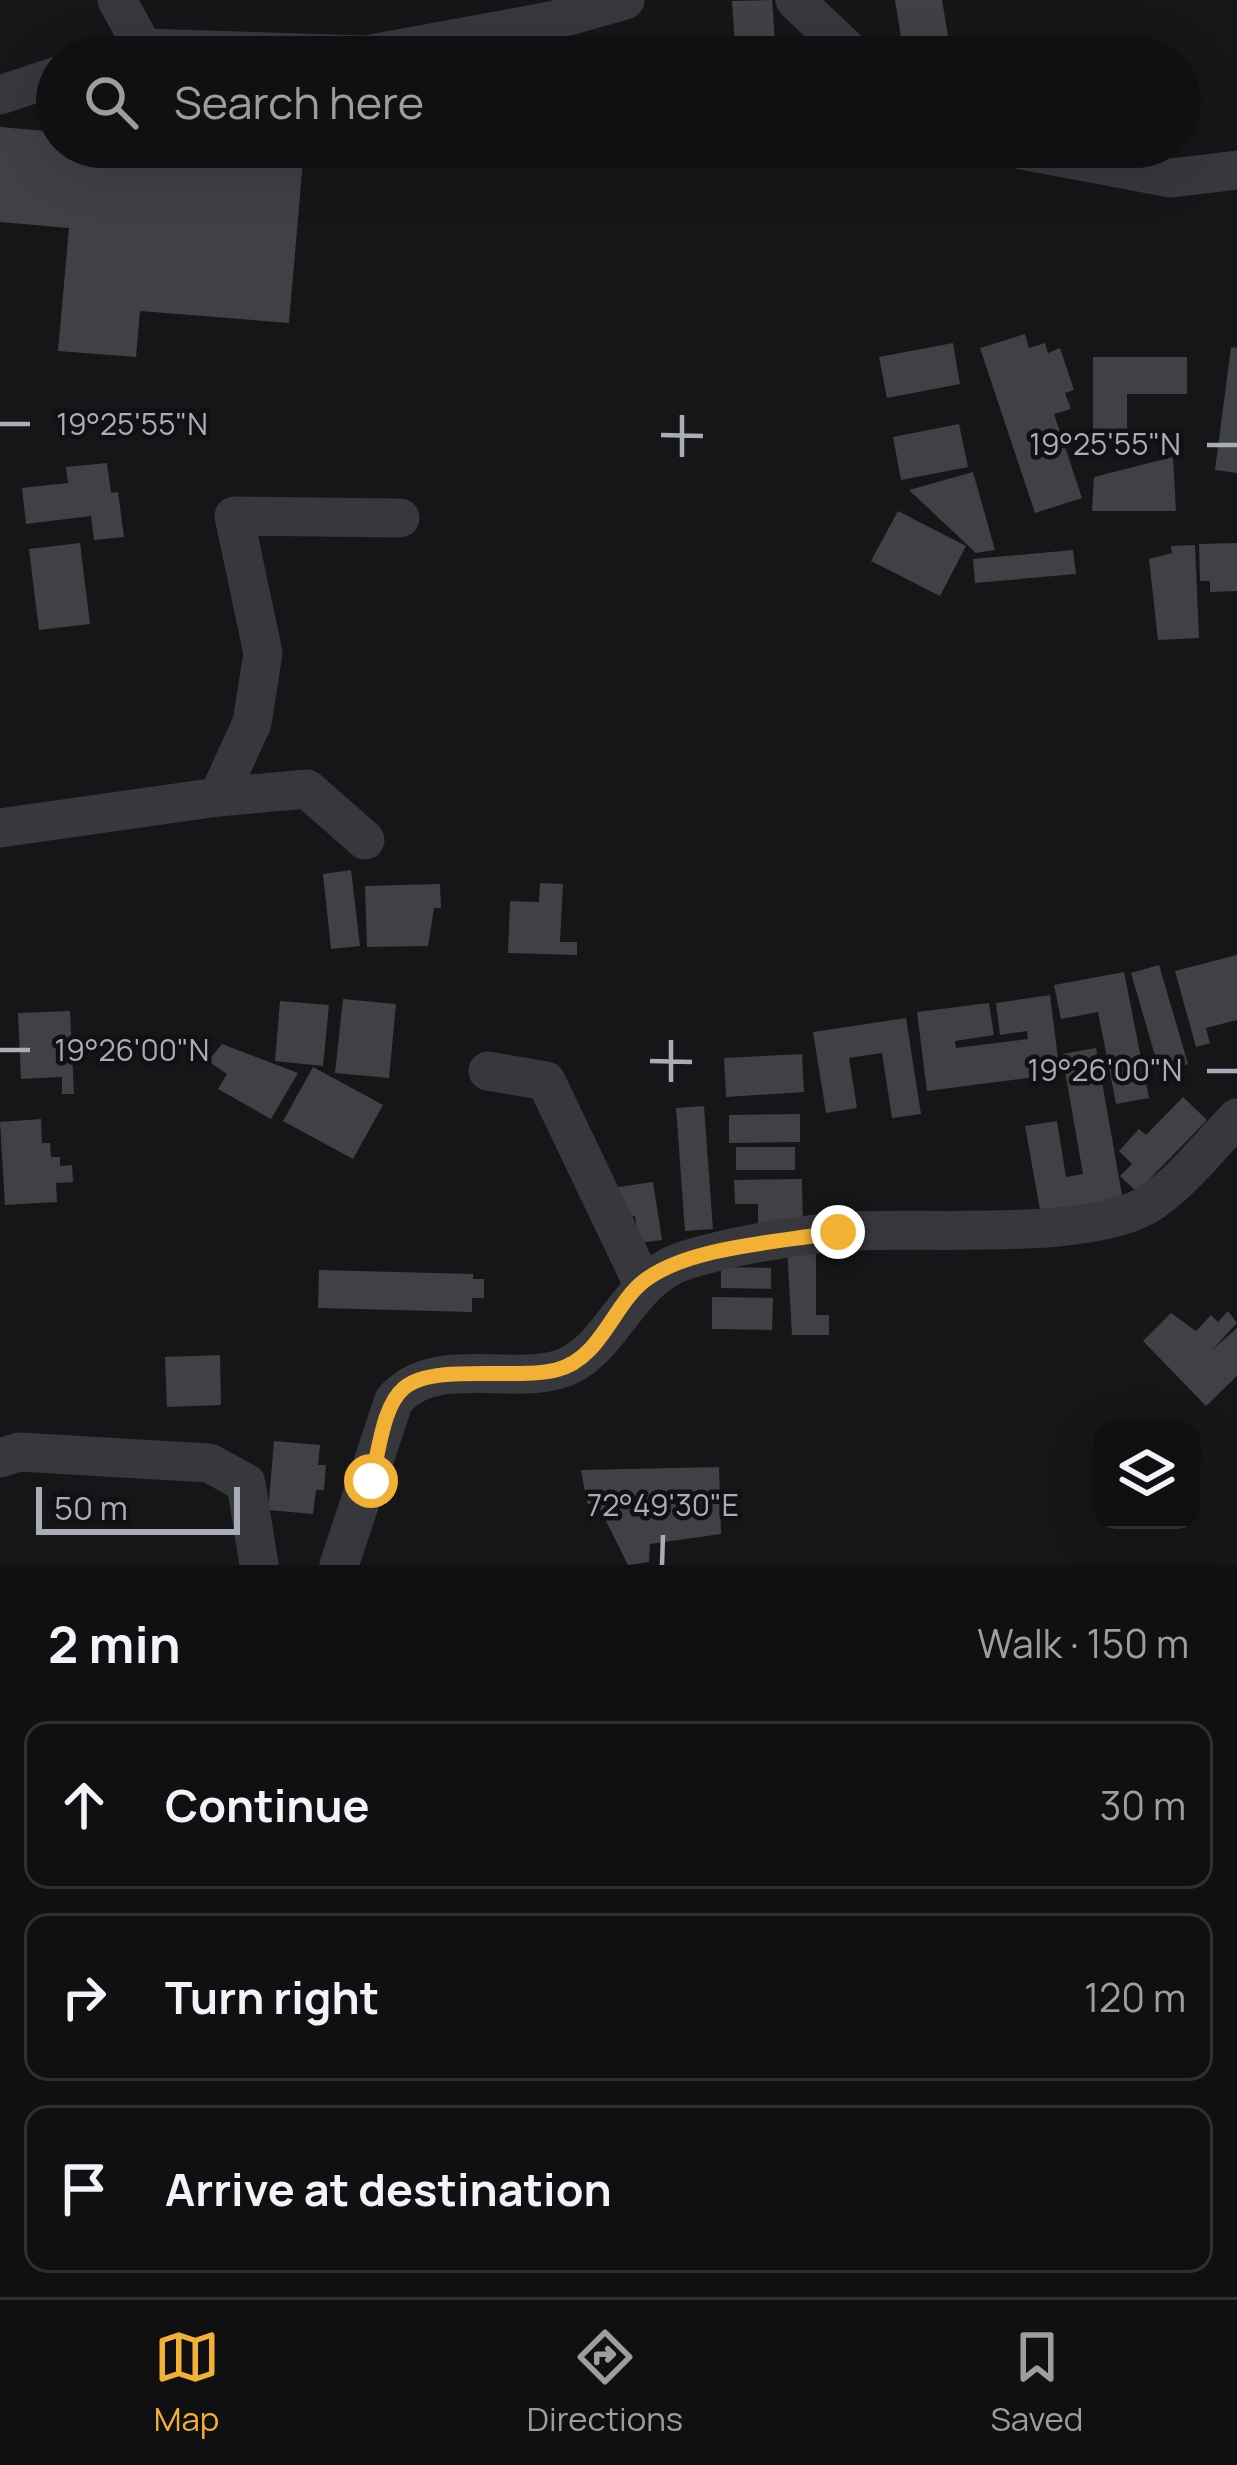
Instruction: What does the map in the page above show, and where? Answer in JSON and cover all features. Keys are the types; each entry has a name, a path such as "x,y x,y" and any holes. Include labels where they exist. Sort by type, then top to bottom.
{"street":[{"path":"117,0 125,36"},
{"path":"469,36 551,21 625,0"},
{"path":"808,4 836,36"},
{"path":"0,95 36,83"},
{"path":"1118,168 1172,178 1237,170"},
{"path":"218,797 251,723 262,652 234,516 400,518"},
{"path":"0,828 307,789 364,840"},
{"path":"488,1071 546,1081 642,1282"},
{"path":"340,1565 394,1400 407,1385 432,1374 494,1377 562,1370 587,1352 642,1282 683,1260 838,1232 987,1231 1129,1214 1153,1202 1237,1118"},
{"path":"0,1458 19,1452 209,1463 246,1484 259,1565"}],"building":[{"path":"772,0 775,36 734,36 732,1"},
{"path":"895,0 942,0 948,36 901,36"},
{"path":"0,127 36,130 36,168 302,168 289,323 140,311 136,357 58,351 69,228 0,222"},
{"path":"1025,334 1029,348 1045,343 1048,353 1060,348 1074,390 1065,393 1071,409 1054,414 1082,498 1035,513 980,348"},
{"path":"953,343 960,384 887,398 879,357"},
{"path":"1231,347 1237,348 1237,473 1215,470"},
{"path":"1093,357 1187,357 1187,394 1127,394 1127,437 1093,437"},
{"path":"959,424 968,467 901,480 893,437"},
{"path":"1173,457 1176,511 1092,511 1094,477"},
{"path":"107,463 111,493 118,492 124,537 94,540 91,516 26,524 22,488 68,483 66,467"},
{"path":"973,472 995,550 976,553 909,490"},
{"path":"898,511 966,546 940,596 871,561"},
{"path":"80,543 90,624 39,630 29,549"},
{"path":"1237,543 1237,591 1210,592 1210,581 1200,581 1199,544"},
{"path":"1195,545 1199,638 1158,640 1149,559 1172,553 1171,546"},
{"path":"1073,550 1076,574 975,583 973,559"},
{"path":"351,870 360,946 331,949 323,874"},
{"path":"540,883 563,884 560,942 577,942 577,955 508,953 510,901 539,902"},
{"path":"440,884 441,908 434,908 428,946 367,947 365,886"},
{"path":"1237,955 1237,1020 1206,1028 1210,1043 1196,1047 1175,971"},
{"path":"1159,965 1188,1064 1160,1073 1131,973"},
{"path":"1124,972 1149,1098 1116,1104 1098,1012 1061,1019 1054,985"},
{"path":"1050,995 1060,1074 927,1091 917,1012 989,1003 994,1035 955,1041 956,1048 1028,1039 1027,1031 1000,1035 996,1003"},
{"path":"343,999 396,1004 389,1078 335,1073"},
{"path":"280,1001 329,1005 323,1066 275,1061"},
{"path":"70,1011 74,1094 62,1094 62,1077 21,1079 18,1013"},
{"path":"906,1018 921,1114 892,1118 882,1053 849,1058 857,1108 826,1113 813,1032"},
{"path":"222,1044 298,1073 271,1119 218,1089 227,1074 208,1061"},
{"path":"1096,1048 1124,1206 1042,1221 1025,1126 1057,1121 1066,1177 1083,1174 1062,1054"},
{"path":"802,1054 804,1092 726,1097 724,1058"},
{"path":"313,1067 383,1105 353,1159 283,1121"},
{"path":"1183,1097 1207,1120 1137,1192 1120,1176 1132,1164 1119,1151 1139,1129 1146,1135"},
{"path":"704,1106 713,1229 685,1231 676,1108"},
{"path":"800,1114 800,1142 729,1143 729,1115"},
{"path":"41,1119 42,1143 50,1143 51,1157 60,1157 60,1166 72,1165 73,1182 56,1183 57,1202 5,1205 0,1122"},
{"path":"736,1147 795,1147 795,1170 736,1170"},
{"path":"802,1179 803,1236 758,1237 758,1204 735,1204 734,1180"},
{"path":"653,1182 662,1240 639,1243 635,1216 623,1218 618,1187"},
{"path":"816,1245 816,1315 829,1315 829,1335 792,1335 787,1246"},
{"path":"721,1267 771,1268 771,1289 721,1288"},
{"path":"319,1270 473,1274 473,1279 484,1279 484,1298 472,1298 472,1312 318,1308"},
{"path":"712,1297 773,1298 772,1330 712,1329"},
{"path":"1228,1311 1237,1323 1211,1351 1237,1328 1237,1376 1206,1406 1143,1341 1171,1313 1196,1331 1211,1315 1218,1322"},
{"path":"220,1355 221,1405 167,1407 165,1357"},
{"path":"274,1441 320,1445 318,1465 326,1465 324,1490 316,1490 313,1514 268,1510"},
{"path":"719,1467 721,1534 650,1544 649,1562 628,1565 601,1511 587,1503 581,1470"}],"route":[{"path":"371,1481 394,1400 407,1385 432,1374 494,1377 562,1370 587,1352 642,1282 683,1260 838,1232"}]}
